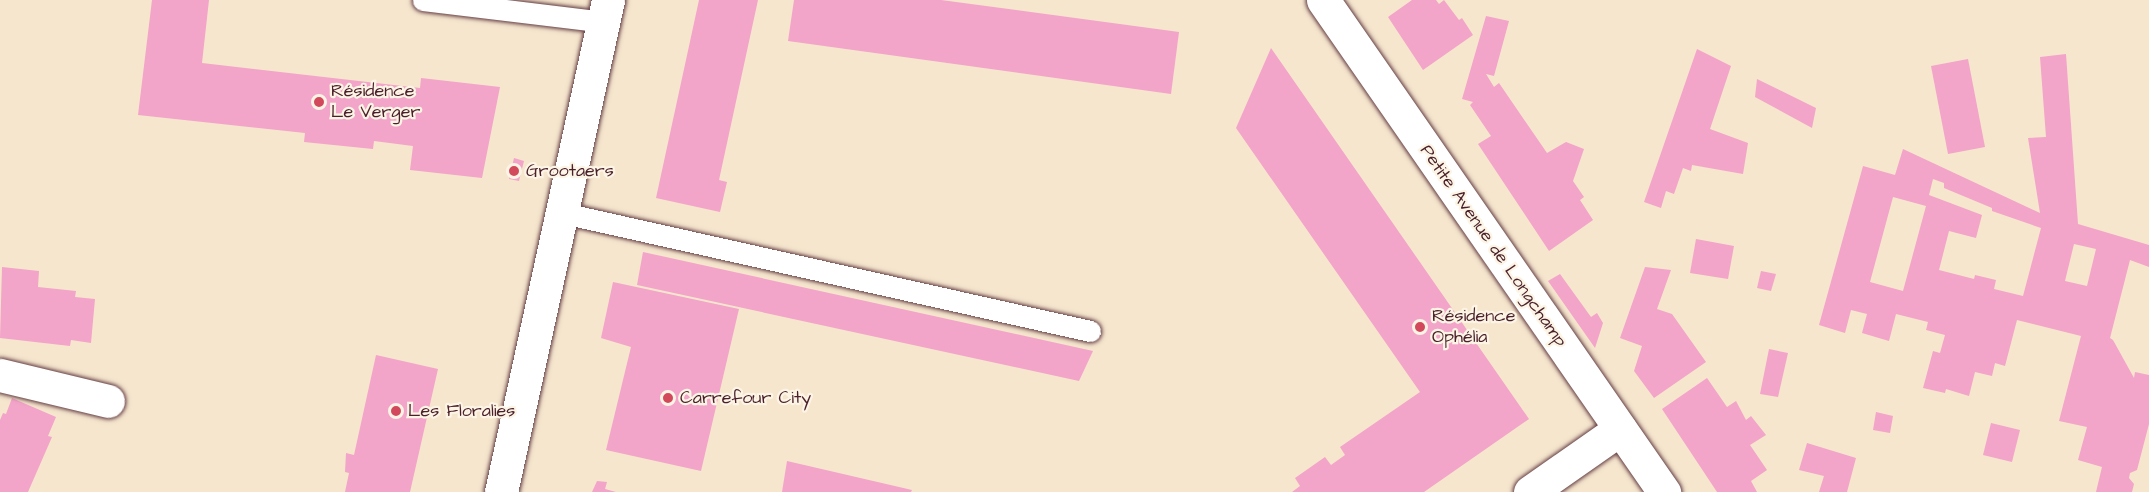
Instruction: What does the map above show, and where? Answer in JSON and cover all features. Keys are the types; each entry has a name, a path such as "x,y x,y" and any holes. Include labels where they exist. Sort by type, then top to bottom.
{"street":[{"name":"Petite Avenue de Longchamp","path":"1323,0 1664,492"},
{"path":"501,492 606,11"},
{"path":"0,375 108,401"},
{"path":"1530,492 1620,429"}],"lane":[{"path":"423,0 606,11"},
{"path":"563,213 1090,331"}],"building":[{"name":"Résidence Le Verger","path":"152,0 209,0 202,63 420,88 421,78 500,87 482,178 410,170 413,146 374,141 373,149 304,142 305,133 138,115"},
{"path":"699,0 758,0 719,180 727,182 720,212 656,198"},
{"path":"794,0 941,0 1179,32 1171,94 788,41"},
{"path":"1412,0 1436,0 1439,4 1444,0 1459,20 1462,18 1473,35 1423,70 1388,17"},
{"path":"1486,16 1509,21 1494,76 1486,74 1494,87 1499,83 1547,153 1566,142 1584,149 1573,181 1584,197 1580,200 1593,220 1549,251 1478,144 1491,136 1470,105 1473,102 1462,99"},
{"name":"Résidence Ophélia","path":"1271,48 1529,419 1424,492 1292,492 1300,486 1295,478 1325,457 1331,465 1345,455 1340,447 1420,392 1236,128"},
{"path":"1697,49 1731,66 1710,129 1748,143 1743,174 1692,165 1691,171 1683,168 1674,194 1666,191 1661,208 1644,202"},
{"path":"2066,54 2078,224 2149,245 2149,267 2130,260 2110,338 2134,378 2135,372 2149,375 2149,424 2137,470 2130,473 2129,478 2134,484 2132,492 2096,492 2102,467 2078,460 2087,427 2059,421 2081,336 2017,320 2005,366 1995,363 1992,376 1975,372 1969,396 1946,389 1945,393 1923,388 1933,351 1940,353 1945,335 1926,330 1928,322 1896,314 1889,341 1862,333 1867,314 1851,310 1845,333 1819,325 1863,166 1895,175 1903,149 2040,213 2028,138 2046,137 2040,57","holes":["1933,179 1944,183 1944,188 1992,208 1992,211 2041,228 2023,296 1994,289 1996,280 1975,275 1974,279 1939,270 1949,231 1976,238 1982,215 1929,195","1893,197 1926,206 1903,291 1870,282","2074,244 2096,249 2087,286 2065,281"]},
{"path":"1968,59 1985,147 1948,154 1931,66"},
{"path":"1757,79 1816,108 1812,128 1755,97"},
{"path":"514,158 524,161 519,181 509,179"},
{"path":"1696,239 1734,246 1728,279 1690,273"},
{"path":"643,252 1093,351 1079,381 637,285"},
{"path":"2,267 39,271 38,287 76,291 75,297 95,299 91,343 71,340 70,346 0,338"},
{"path":"1645,267 1671,270 1657,309 1672,314 1706,362 1654,398 1634,371 1642,346 1620,338"},
{"path":"1761,271 1776,274 1771,291 1757,288"},
{"path":"1560,274 1591,317 1597,313 1603,323 1595,348 1548,281"},
{"name":"Carrefour City","path":"613,282 739,309 701,471 606,450 631,347 601,338"},
{"path":"1769,349 1788,353 1778,397 1760,394"},
{"name":"Les Floralies","path":"376,355 438,369 410,492 345,492 349,473 345,472 346,453 354,455"},
{"path":"1707,378 1727,407 1736,401 1746,420 1751,416 1766,435 1750,445 1767,470 1751,481 1757,492 1717,492 1662,409"},
{"path":"12,398 56,417 48,436 52,437 28,492 0,492 0,420 3,413 6,414"},
{"path":"1876,412 1893,416 1890,433 1873,430"},
{"path":"1991,423 2020,430 2012,462 1983,455"},
{"path":"1807,443 1856,458 1847,492 1819,492 1824,476 1799,470"},
{"path":"787,461 912,490 911,492 782,492"},
{"path":"597,481 607,482 605,489 616,492 592,492"}],"place":[{"name":"Résidence Le Verger","path":"319,102"},
{"name":"Grootaers","path":"514,171"},
{"name":"Résidence Ophélia","path":"1420,327"},
{"name":"Carrefour City","path":"668,398"},
{"name":"Les Floralies","path":"396,411"}]}
